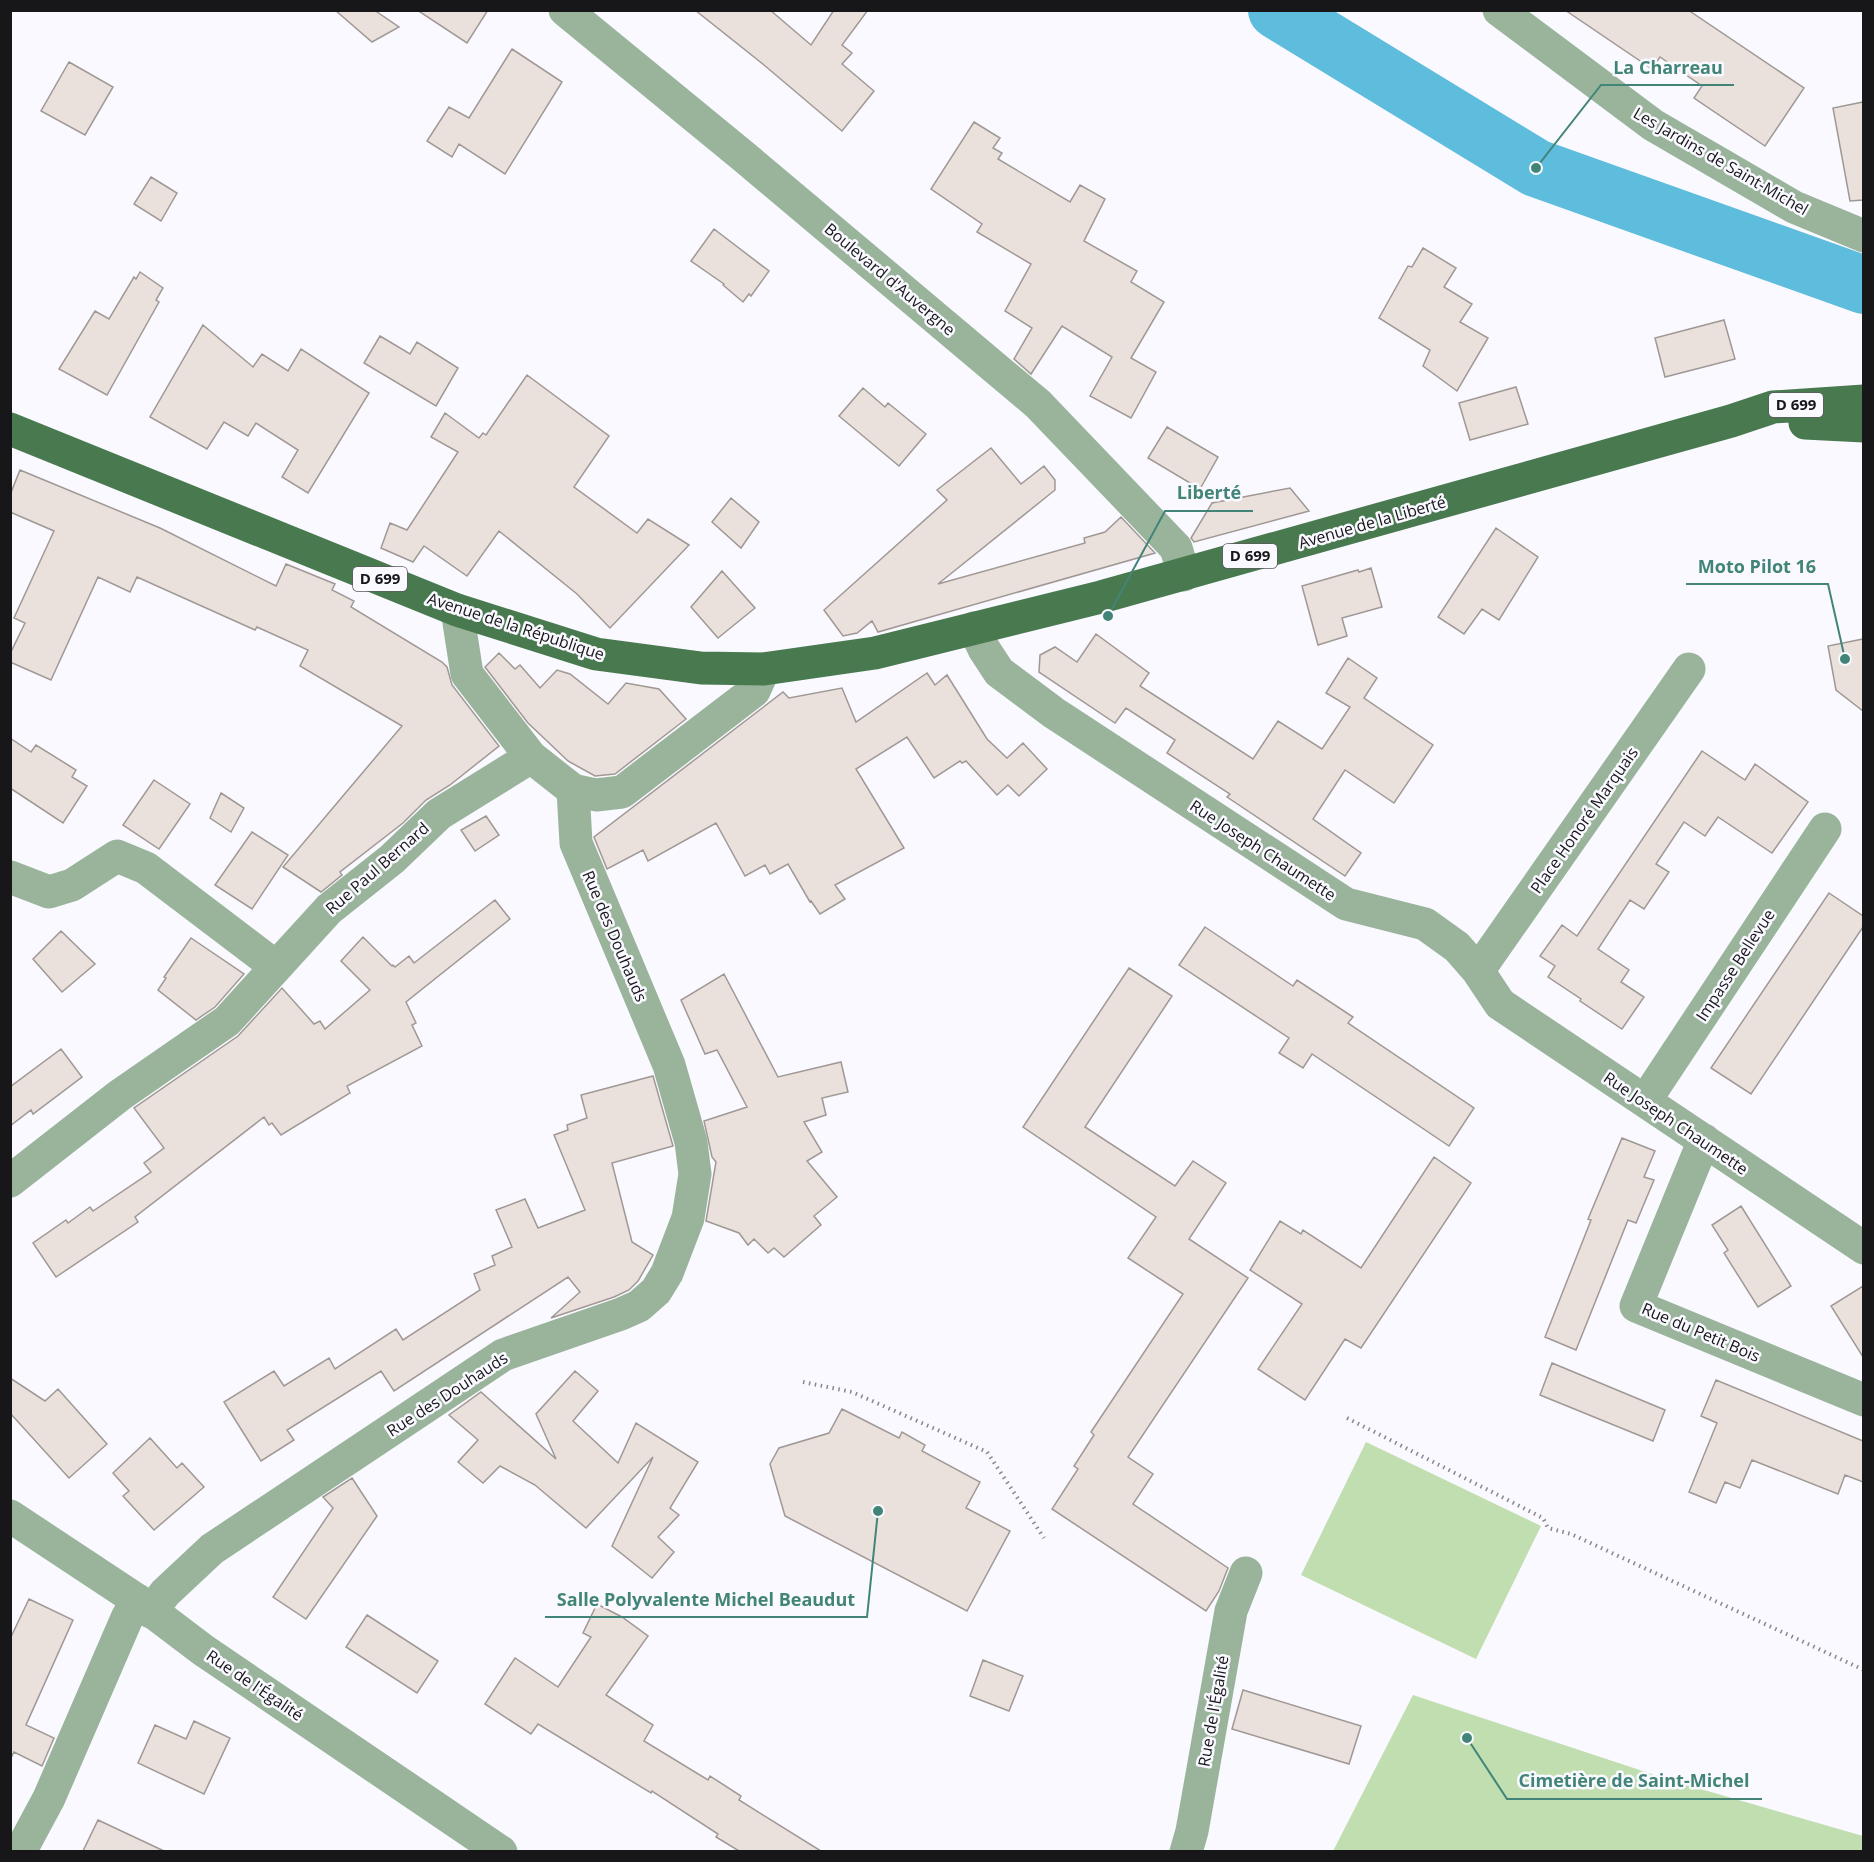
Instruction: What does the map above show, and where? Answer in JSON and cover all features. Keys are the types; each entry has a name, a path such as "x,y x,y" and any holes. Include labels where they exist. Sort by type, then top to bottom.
{"main road":[{"name":"Avenue de la Liberté","path":"764,669 875,653 1184,575 1731,421 1773,407 1863,401"},
{"name":"Avenue de la Liberté","path":"1731,421 1863,426"},
{"name":"Avenue de la République","path":"10,429 456,610 596,654 701,668 764,669"}],"street":[{"name":"Boulevard d'Auvergne","path":"565,10 1038,404 1176,548 1184,575"},
{"name":"Les Jardins de Saint-Michel","path":"1499,10 1653,125 1794,207 1863,236"},
{"path":"456,610 467,674 531,757 573,790 596,795 622,792 754,691 764,669"},
{"name":"Rue Joseph Chaumette","path":"974,628 999,672 1054,713 1346,903 1425,924 1457,947 1478,971 1500,1004 1704,1140 1859,1235"},
{"name":"Place Honoré Marquais","path":"1478,971 1689,669"},
{"name":"Rue Paul Bernard","path":"10,1181 120,1095 227,1021 329,909 392,859 439,814 531,757"},
{"name":"Rue des Douhauds","path":"20,1851 50,1798 127,1618 165,1593 212,1549 503,1355 639,1306 656,1291 667,1273 688,1218 694,1174 691,1142 669,1065 576,843 573,790"},
{"name":"Impasse Bellevue","path":"1645,1101 1825,829"},
{"path":"10,877 49,892 72,885 117,856 146,868 275,966"},
{"name":"Rue du Petit Bois","path":"1704,1140 1636,1306 1863,1400"},
{"name":"Rue de l'Égalité","path":"10,1516 144,1606 203,1650 501,1851"},
{"name":"Rue de l'Égalité","path":"1186,1851 1192,1831 1231,1611 1246,1573"}],"path":[{"path":"803,1382 852,1392 987,1452 1044,1538"},
{"path":"1347,1418 1543,1518 1548,1528 1571,1534 1863,1670"}],"green space":[{"path":"1366,1442 1541,1526 1476,1659 1301,1575"},
{"path":"1413,1695 1673,1781 1863,1836 1863,1851 1333,1851"}],"building":[{"path":"335,10 374,10 399,27 372,42"},
{"path":"417,10 488,10 467,43"},
{"path":"695,10 770,10 811,45 834,10 868,10 842,45 852,53 842,64 874,91 842,131"},
{"path":"1565,10 1688,10 1804,88 1765,146 1694,98 1702,86 1660,57 1652,69"},
{"path":"512,49 562,82 505,174 459,144 452,157 427,141 449,107 469,118"},
{"path":"69,62 113,87 85,135 41,111"},
{"path":"1863,102 1863,200 1850,201 1833,108"},
{"path":"974,122 1000,138 993,148 1002,153 998,159 1070,202 1080,185 1105,199 1084,241 1137,271 1131,282 1164,302 1131,358 1156,372 1131,418 1090,396 1112,357 1062,326 1031,374 1014,359 1032,328 1005,311 1031,264 977,232 982,224 931,189"},
{"path":"151,177 177,193 161,221 134,204"},
{"path":"714,229 769,271 751,296 749,294 743,302 724,284 691,261"},
{"path":"1423,248 1456,268 1444,287 1472,304 1460,322 1488,338 1457,391 1423,366 1430,350 1379,318 1408,266 1412,267"},
{"path":"140,272 163,288 156,300 159,302 107,395 59,369 95,311 109,319 134,277 136,279"},
{"path":"1724,320 1735,359 1665,377 1655,338"},
{"path":"203,325 253,367 262,354 288,371 301,349 369,393 308,493 282,477 298,450 256,423 248,436 224,422 207,449 150,417"},
{"path":"380,336 410,354 417,342 458,368 436,406 364,363"},
{"path":"527,375 609,436 574,487 637,533 648,519 689,545 610,628 577,594 499,531 467,576 424,546 413,562 381,548 390,523 407,530 458,452 431,437 445,413 479,438 483,433 486,435"},
{"path":"1516,387 1528,424 1470,440 1459,403"},
{"path":"863,388 885,407 888,403 926,434 899,466 839,416"},
{"path":"1167,427 1218,457 1200,489 1148,458"},
{"path":"991,448 1021,484 1044,466 1055,480 1055,490 938,584 1085,543 1084,538 1105,532 1121,517 1155,553 878,632 872,621 857,633 843,636 824,610 947,500 937,490"},
{"path":"20,470 160,528 276,586 286,564 335,584 332,590 354,601 351,607 442,662 447,667 452,685 499,746 450,785 426,800 403,823 340,872 342,875 321,892 283,867 402,726 300,666 308,650 257,627 255,630 137,577 130,592 98,577 51,680 10,662 10,654 25,623 14,618 54,531 10,512 10,495"},
{"path":"1290,488 1309,511 1194,542 1191,538 1212,503"},
{"path":"731,498 759,522 741,548 712,522"},
{"path":"1496,528 1538,557 1499,620 1482,609 1464,634 1438,617"},
{"path":"1371,568 1382,607 1342,618 1347,636 1318,645 1302,586"},
{"path":"722,571 755,608 718,638 691,607"},
{"path":"1096,634 1149,673 1140,686 1253,759 1278,721 1322,749 1350,707 1326,693 1348,658 1377,678 1364,698 1433,745 1394,803 1345,770 1313,819 1361,853 1345,876 1227,797 1230,794 1167,753 1175,740 1126,708 1115,723 1039,672 1040,655 1055,647 1077,662"},
{"path":"1863,639 1863,711 1836,690 1828,646"},
{"path":"499,653 515,669 520,665 540,688 557,670 570,674 608,704 626,683 659,689 686,719 615,774 595,776 568,761 528,723 485,667"},
{"path":"927,673 935,685 947,675 987,739 1007,758 1023,743 1047,769 1019,796 1008,785 997,795 966,761 962,763 960,761 934,778 907,737 856,769 904,848 835,885 845,899 820,914 810,902 788,864 770,874 765,865 745,876 716,823 648,861 643,850 607,869 594,837 783,692 789,698 842,688 856,722"},
{"path":"10,738 31,752 36,745 76,770 72,777 87,786 63,823 10,788"},
{"path":"1702,751 1745,780 1755,764 1808,802 1772,853 1718,817 1705,836 1684,822 1656,864 1669,872 1644,909 1630,900 1598,949 1629,970 1621,982 1644,997 1622,1029 1548,977 1555,966 1540,956 1562,925 1577,936"},
{"path":"154,780 190,804 159,849 123,825"},
{"path":"221,793 244,808 231,832 210,818"},
{"path":"486,816 499,835 475,851 461,830"},
{"path":"252,832 288,855 252,909 215,885"},
{"path":"1829,893 1863,916 1863,927 1751,1094 1711,1068"},
{"path":"495,900 510,919 406,1002 416,1023 412,1025 422,1046 347,1086 350,1093 281,1135 272,1123 269,1125 264,1117 135,1217 138,1222 56,1277 33,1243 66,1220 68,1223 90,1207 93,1211 151,1172 144,1163 164,1148 134,1108 238,1036 282,988 314,1024 320,1021 325,1029 370,990 341,961 363,937 392,966 395,967 409,956 414,963"},
{"path":"1205,927 1293,986 1297,980 1353,1017 1348,1023 1474,1108 1449,1146 1312,1054 1303,1068 1279,1053 1289,1038 1179,965"},
{"path":"61,931 95,964 62,992 33,959"},
{"path":"191,938 244,974 215,1007 196,1020 158,990 166,978 164,977"},
{"path":"1129,968 1172,996 1085,1127 1175,1186 1193,1161 1226,1183 1189,1239 1248,1278 1128,1457 1153,1474 1133,1504 1228,1568 1219,1591 1206,1611 1052,1509 1078,1469 1074,1466 1094,1435 1091,1432 1183,1294 1128,1258 1156,1217 1023,1127"},
{"path":"724,974 778,1077 841,1062 848,1092 822,1098 826,1115 804,1122 822,1152 807,1161 837,1197 814,1216 821,1225 784,1257 774,1248 768,1253 754,1239 748,1245 739,1233 706,1221 716,1162 712,1157 704,1121 747,1107 717,1050 705,1054 681,1000"},
{"path":"61,1049 82,1077 33,1114 31,1110 10,1126 10,1087"},
{"path":"653,1076 673,1146 612,1163 632,1242 653,1255 638,1281 629,1290 551,1318 580,1292 568,1277 394,1391 381,1371 287,1430 294,1440 261,1461 224,1402 274,1371 284,1386 329,1358 335,1369 396,1329 403,1340 480,1290 474,1274 495,1265 492,1256 512,1247 496,1210 525,1199 538,1228 585,1210 554,1135 568,1130 567,1125 587,1118 581,1095"},
{"path":"1622,1138 1655,1151 1644,1177 1654,1180 1636,1223 1628,1220 1576,1350 1545,1337 1591,1220 1588,1219"},
{"path":"1434,1157 1471,1183 1361,1348 1345,1339 1305,1400 1258,1369 1302,1304 1250,1270 1280,1221 1301,1234 1303,1230 1361,1268"},
{"path":"1741,1206 1791,1286 1758,1307 1724,1253 1728,1250 1712,1225"},
{"path":"1863,1286 1863,1357 1831,1306"},
{"path":"1552,1363 1665,1410 1653,1441 1540,1395"},
{"path":"575,1371 598,1391 573,1421 618,1463 636,1423 698,1462 670,1508 679,1515 658,1537 674,1552 652,1578 612,1546 653,1457 586,1528 535,1485 500,1466 483,1483 458,1462 478,1440 449,1415 481,1392 556,1459 536,1414"},
{"path":"10,1378 45,1401 58,1389 107,1444 69,1478 10,1413"},
{"path":"1716,1380 1863,1441 1863,1482 1845,1475 1838,1494 1752,1460 1740,1488 1725,1482 1716,1503 1689,1492 1717,1423 1701,1416"},
{"path":"842,1409 899,1438 902,1432 925,1445 922,1451 980,1482 966,1508 1010,1531 967,1611 785,1516 770,1464 779,1448 829,1433"},
{"path":"150,1438 177,1468 182,1463 204,1487 154,1530 123,1496 129,1491 113,1473"},
{"path":"352,1478 377,1516 306,1619 273,1597 333,1508 323,1497"},
{"path":"29,1599 73,1620 26,1725 54,1738 42,1766 14,1752 10,1760 10,1639"},
{"path":"597,1604 622,1617 648,1636 606,1695 653,1725 644,1741 708,1780 710,1776 741,1796 739,1800 821,1851 739,1851 716,1837 718,1834 652,1791 651,1793 538,1724 531,1734 485,1704 515,1658 558,1687 591,1637 583,1633"},
{"path":"367,1615 438,1661 417,1693 346,1647"},
{"path":"983,1660 1023,1676 1009,1711 970,1696"},
{"path":"1243,1690 1361,1726 1349,1764 1232,1729"},
{"path":"194,1721 230,1738 204,1794 138,1763 155,1725 186,1739"},
{"path":"98,1820 164,1851 83,1851"}],"waterway":[{"path":"1277,10 1536,168 1864,285"}],"place":[{"name":"La Charreau","path":"1536,168"},
{"name":"Liberté","path":"1108,616"},
{"name":"Moto Pilot 16","path":"1845,659"},
{"name":"Salle Polyvalente Michel Beaudut","path":"878,1511"},
{"name":"Cimetière de Saint-Michel","path":"1467,1738"}]}
